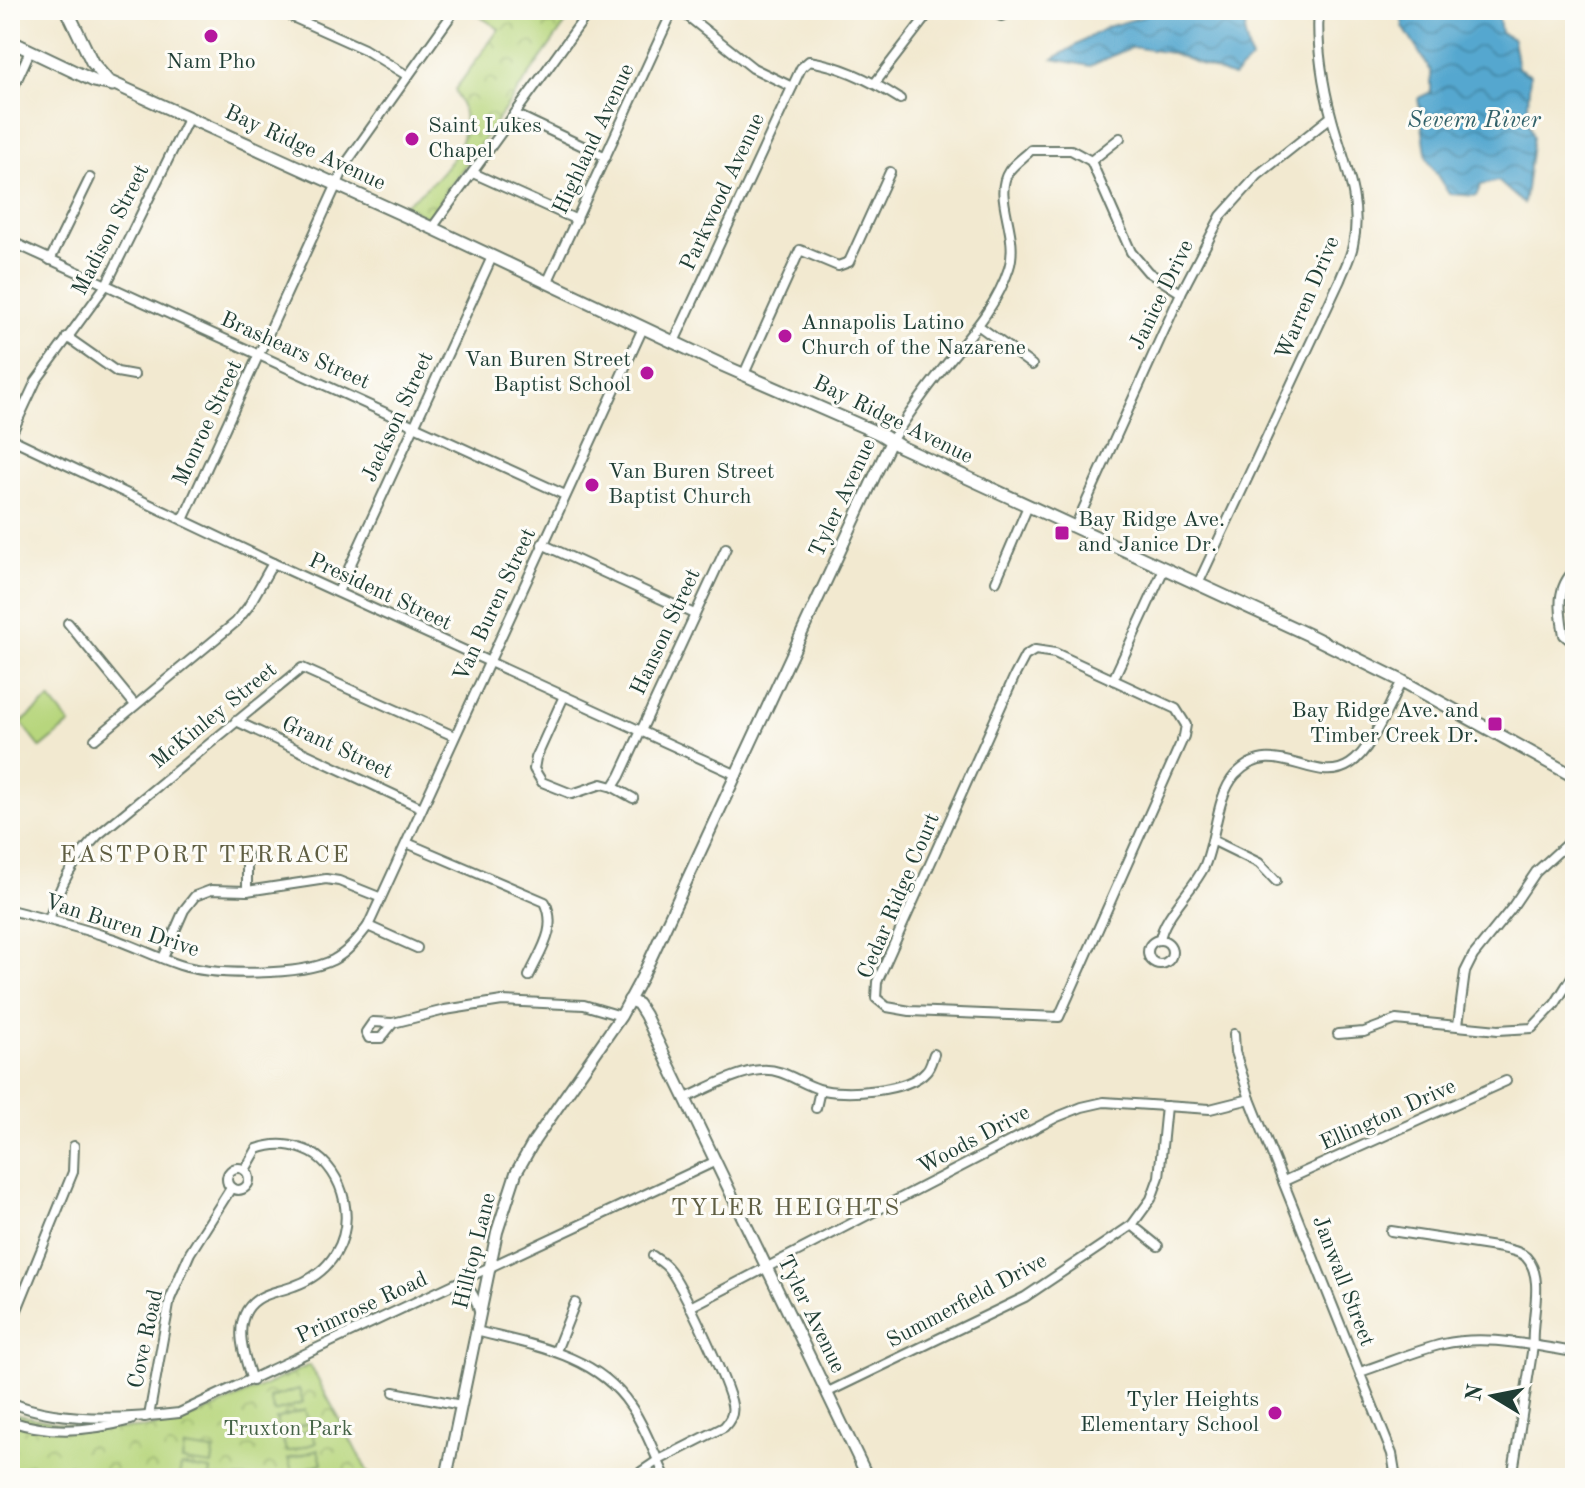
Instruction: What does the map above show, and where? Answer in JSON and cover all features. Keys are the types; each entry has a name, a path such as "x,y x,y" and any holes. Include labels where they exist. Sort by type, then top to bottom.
{"main road":[{"path":"67,10 92,62 108,81 118,85"},
{"name":"Bay Ridge Avenue","path":"10,41 94,81 118,85 432,228 1198,584 1402,681 1575,777"},
{"path":"51,62 61,61 78,66 92,62"}],"street":[{"path":"277,10 364,49 408,76"},
{"name":"Monroe Street","path":"183,520 355,148 455,10"},
{"path":"432,228 590,10"},
{"name":"Highland Avenue","path":"547,283 673,10"},
{"path":"680,10 753,68 792,87"},
{"path":"900,99 875,83 931,10"},
{"path":"987,10 1001,16 1021,10"},
{"name":"Warren Drive","path":"1198,584 1340,280 1353,245 1355,217 1351,179 1331,117 1317,30 1319,10"},
{"path":"10,95 30,51"},
{"name":"Parkwood Avenue","path":"674,342 801,68 809,61 827,63 875,83"},
{"path":"515,114 606,157"},
{"name":"Madison Street","path":"10,438 36,381 106,285 189,117"},
{"name":"Janice Drive","path":"1075,527 1181,293 1221,216 1258,175 1331,117"},
{"path":"1120,138 1091,161 1131,252 1148,272 1181,293"},
{"name":"Tyler Avenue","path":"621,1016 668,926 891,441 933,380 979,326 998,296 1011,265 1013,238 1001,190 1009,171 1031,150 1071,150 1091,161"},
{"path":"744,374 800,250 838,266 849,262 890,172"},
{"path":"473,173 577,220"},
{"path":"50,260 90,178"},
{"name":"Brashears Street","path":"10,241 565,495"},
{"name":"Jackson Street","path":"338,592 492,257"},
{"path":"979,326 1032,365"},
{"name":"Van Buren Street","path":"379,897 407,843 643,328"},
{"path":"67,337 117,372 134,375"},
{"name":"President Street","path":"10,438 273,563 737,775"},
{"path":"996,581 1028,506"},
{"path":"542,544 694,614"},
{"name":"Hanson Street","path":"613,787 726,548"},
{"path":"95,739 236,622 273,563"},
{"path":"1113,680 1164,569"},
{"path":"1575,570 1569,575 1559,601 1564,635 1575,644"},
{"path":"68,623 135,705"},
{"name":"Cedar Ridge Court","path":"1035,650 1043,650 1113,680 1176,709 1186,725 1184,736 1059,1017 910,1011 887,1007 876,998 877,982 1025,656 1035,650"},
{"name":"McKinley Street","path":"49,920 59,887 78,855 98,835 302,668 454,736"},
{"path":"1160,940 1165,924 1202,870 1214,841 1226,789 1235,774 1256,759 1272,757 1310,767 1330,769 1349,765 1364,750 1402,681"},
{"path":"564,696 536,758 534,769 542,782 572,794 602,784 633,798"},
{"name":"Grant Street","path":"236,721 422,808"},
{"path":"1458,1025 1465,972 1473,956 1536,872 1573,839"},
{"path":"1214,841 1259,863 1276,881"},
{"path":"407,843 545,902 552,915 550,931 529,976"},
{"path":"247,856 247,891"},
{"path":"163,958 184,910 195,896 211,890 247,891 326,879 379,897"},
{"name":"Van Buren Drive","path":"10,910 107,937 201,970 262,973 305,968 331,961 350,949 368,926 379,897"},
{"path":"368,926 417,948"},
{"path":"1338,1034 1364,1032 1396,1020 1498,1030 1532,1028 1555,1004 1575,972"},
{"name":"Tyler Avenue","path":"629,1000 638,1004 645,1015 868,1478"},
{"path":"393,1023 445,1010 502,1001 584,1005 621,1016"},
{"name":"Hilltop Lane","path":"446,1478 504,1207 524,1158 621,1016"},
{"name":"Janwall Street","path":"1234,1034 1235,1052 1250,1099 1392,1454 1396,1478"},
{"path":"686,1098 757,1070 785,1073 820,1090 865,1092 888,1089 926,1071 934,1054"},
{"name":"Ellington Drive","path":"1284,1181 1506,1081"},
{"path":"816,1108 820,1090"},
{"name":"Woods Drive","path":"690,1307 1057,1117 1082,1107 1104,1102 1210,1109 1250,1099"},
{"name":"Summerfield Drive","path":"828,1392 1025,1297 1132,1225 1151,1199 1159,1177 1166,1106"},
{"path":"245,1170 257,1149 265,1146 277,1144 303,1150 321,1159 330,1169 343,1193 346,1214 340,1247 321,1272 291,1287 269,1293 255,1301 245,1313 241,1330 243,1351 252,1381"},
{"path":"10,1327 73,1172 74,1146"},
{"name":"Primrose Road","path":"10,1402 38,1411 67,1415 149,1416 179,1413 714,1162"},
{"path":"238,1168 245,1170 250,1180 247,1187 237,1191 231,1188 227,1178 231,1171 238,1168"},
{"name":"Cove Road","path":"149,1416 170,1299 190,1253 231,1188"},
{"path":"1132,1225 1158,1246"},
{"path":"1391,1231 1502,1248 1526,1257 1537,1287 1531,1329 1533,1346 1512,1478"},
{"path":"632,1478 657,1461 724,1427 731,1420 733,1408 728,1390 690,1307 669,1269 653,1256"},
{"path":"456,1285 464,1285 475,1295 480,1314"},
{"path":"556,1351 575,1303"},
{"path":"476,1331 556,1351 612,1382 631,1406 666,1478"},
{"path":"1360,1372 1445,1344 1498,1341 1575,1352"},
{"path":"394,1392 461,1405"},
{"path":"10,1421 46,1429 78,1429 112,1426 149,1416"}],"green space":[{"path":"478,10 575,10 428,218 404,205 447,166 461,141 464,114 455,90 499,29 475,13"},
{"path":"50,699 70,724 41,748 21,723"},
{"name":"Truxton Park","path":"310,1365 371,1478 10,1478 10,1413 78,1426 148,1427 192,1417"},
{"path":"299,1389 303,1403 274,1412 270,1398"},
{"path":"305,1410 309,1423 280,1432 276,1419"},
{"path":"311,1430 316,1443 287,1452 282,1439"},
{"path":"184,1447 214,1451 212,1465 182,1461"},
{"path":"318,1450 322,1463 293,1473 288,1459"},
{"path":"181,1466 211,1470 210,1478 179,1478"}],"water":[{"path":"1152,10 1246,10 1245,36 1251,60 1233,77 1172,53 1132,47 1090,66 1053,59 1107,27 1142,17"},
{"name":"Severn River","path":"1401,10 1498,10 1501,33 1513,39 1518,68 1530,74 1527,119 1533,137 1524,204 1498,181 1481,185 1476,196 1449,194 1427,159 1418,98 1431,92 1431,71 1403,27"}],"place":[{"name":"Nam Pho","path":"211,36"},
{"name":"Saint Lukes Chapel","path":"412,139"},
{"name":"Annapolis Latino Church of the Nazarene","path":"785,336"},
{"name":"Van Buren Street Baptist School","path":"647,373"},
{"name":"Van Buren Street Baptist Church","path":"592,485"},
{"name":"Bay Ridge Ave. and Janice Dr.","path":"1062,533"},
{"name":"Bay Ridge Ave. and Timber Creek Dr.","path":"1495,724"},
{"name":"Tyler Heights Elementary School","path":"1275,1413"}],"district":[{"name":"EASTPORT TERRACE","path":"205,856"},
{"name":"TYLER HEIGHTS","path":"786,1209"}]}
